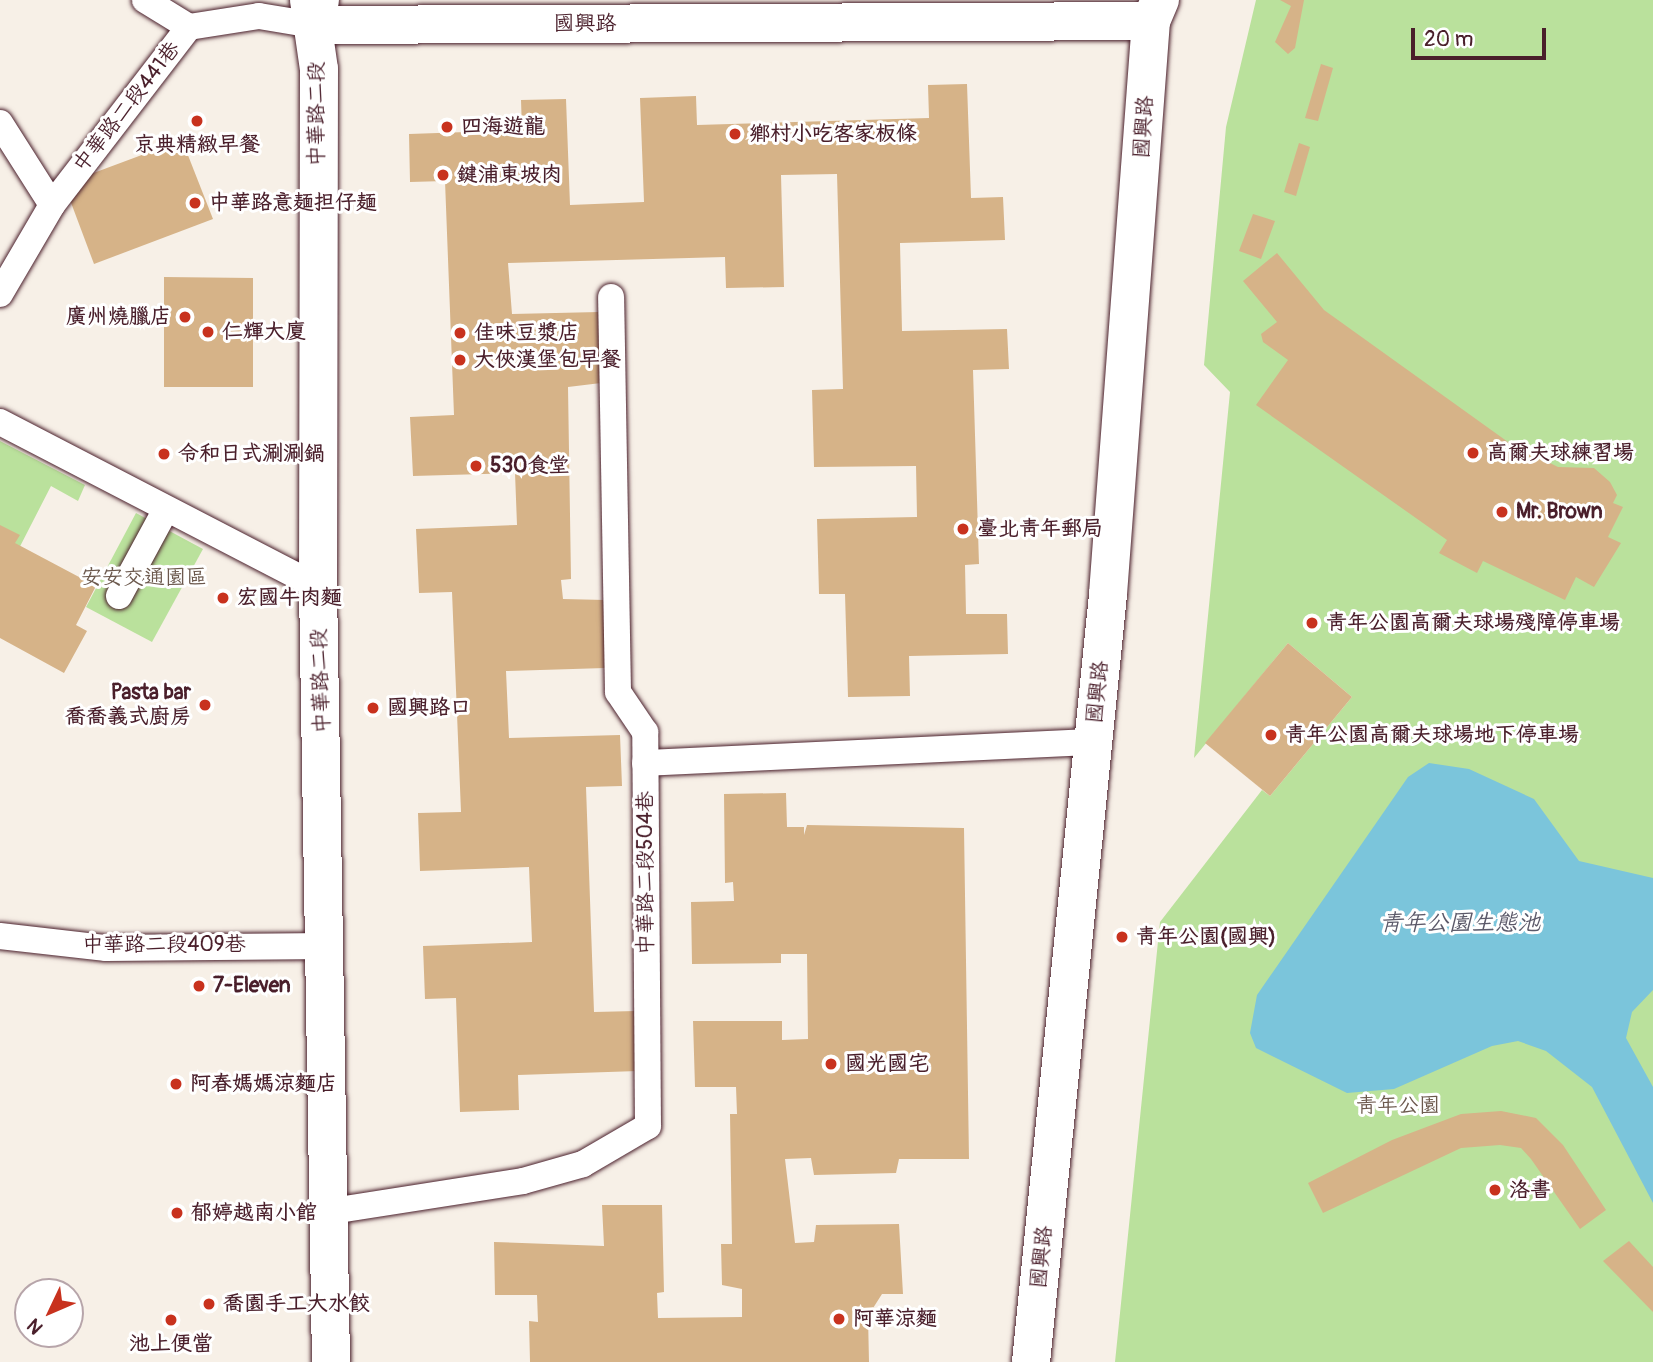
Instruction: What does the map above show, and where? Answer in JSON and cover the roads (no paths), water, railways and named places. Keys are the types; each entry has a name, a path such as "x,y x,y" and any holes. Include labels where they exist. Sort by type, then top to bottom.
{"street":[{"name":"國興路","path":"314,8 1156,11 1093,742 1031,1362"},
{"name":"中華路二段","path":"314,8 319,69 318,587 329,946 331,1362"}],"lane":[{"path":"145,0 189,27"},
{"name":"中華路二段441巷","path":"2,279 52,205 189,27 314,8"},
{"path":"0,123 52,205"},
{"name":"中華路二段504巷","path":"332,1211 523,1181 583,1164 648,1126 645,732 618,692 611,298"},
{"path":"0,422 318,587"},
{"path":"119,596 166,509"},
{"path":"645,763 1093,742"},
{"name":"中華路二段409巷","path":"0,936 106,948 329,946"}],"water":[{"name":"青年公園生態池","path":"1429,763 1469,769 1534,799 1579,861 1653,878 1653,990 1632,1012 1626,1038 1653,1087 1653,1203 1592,1087 1546,1051 1518,1041 1492,1046 1394,1089 1347,1093 1256,1048 1250,1033 1257,995 1408,777"}],"place":[{"name":"京典精緻早餐","path":"197,121"},
{"name":"四海遊龍","path":"447,127"},
{"name":"鄉村小吃客家板條","path":"735,134"},
{"name":"鍵浦東坡肉","path":"443,175"},
{"name":"中華路意麺担仔麺","path":"195,203"},
{"name":"廣州燒臘店","path":"185,317"},
{"name":"仁輝大廈","path":"208,332"},
{"name":"佳味豆漿店","path":"460,333"},
{"name":"大俠漢堡包早餐","path":"460,360"},
{"name":"高爾夫球練習場","path":"1473,453"},
{"name":"令和日式涮涮鍋","path":"164,454"},
{"name":"530食堂","path":"476,466"},
{"name":"Mr. Brown","path":"1502,512"},
{"name":"臺北青年郵局","path":"963,529"},
{"name":"宏國牛肉麵","path":"223,598"},
{"name":"青年公園高爾夫球場殘障停車場","path":"1312,623"},
{"name":"Pasta bar 喬喬義式廚房","path":"205,705"},
{"name":"國興路口","path":"373,708"},
{"name":"青年公園高爾夫球場地下停車場","path":"1271,735"},
{"name":"青年公園(國興)","path":"1122,937"},
{"name":"7-Eleven","path":"199,986"},
{"name":"國光國宅","path":"831,1064"},
{"name":"阿春媽媽涼麵店","path":"176,1084"},
{"name":"洛書","path":"1495,1190"},
{"name":"郁婷越南小館","path":"177,1213"},
{"name":"喬園手工大水餃","path":"209,1304"},
{"name":"阿華涼麵","path":"839,1319"},
{"name":"池上便當","path":"171,1320"}],"park label":[{"name":"安安交通園區","path":"144,578"},
{"name":"青年公園","path":"1398,1106"}]}
